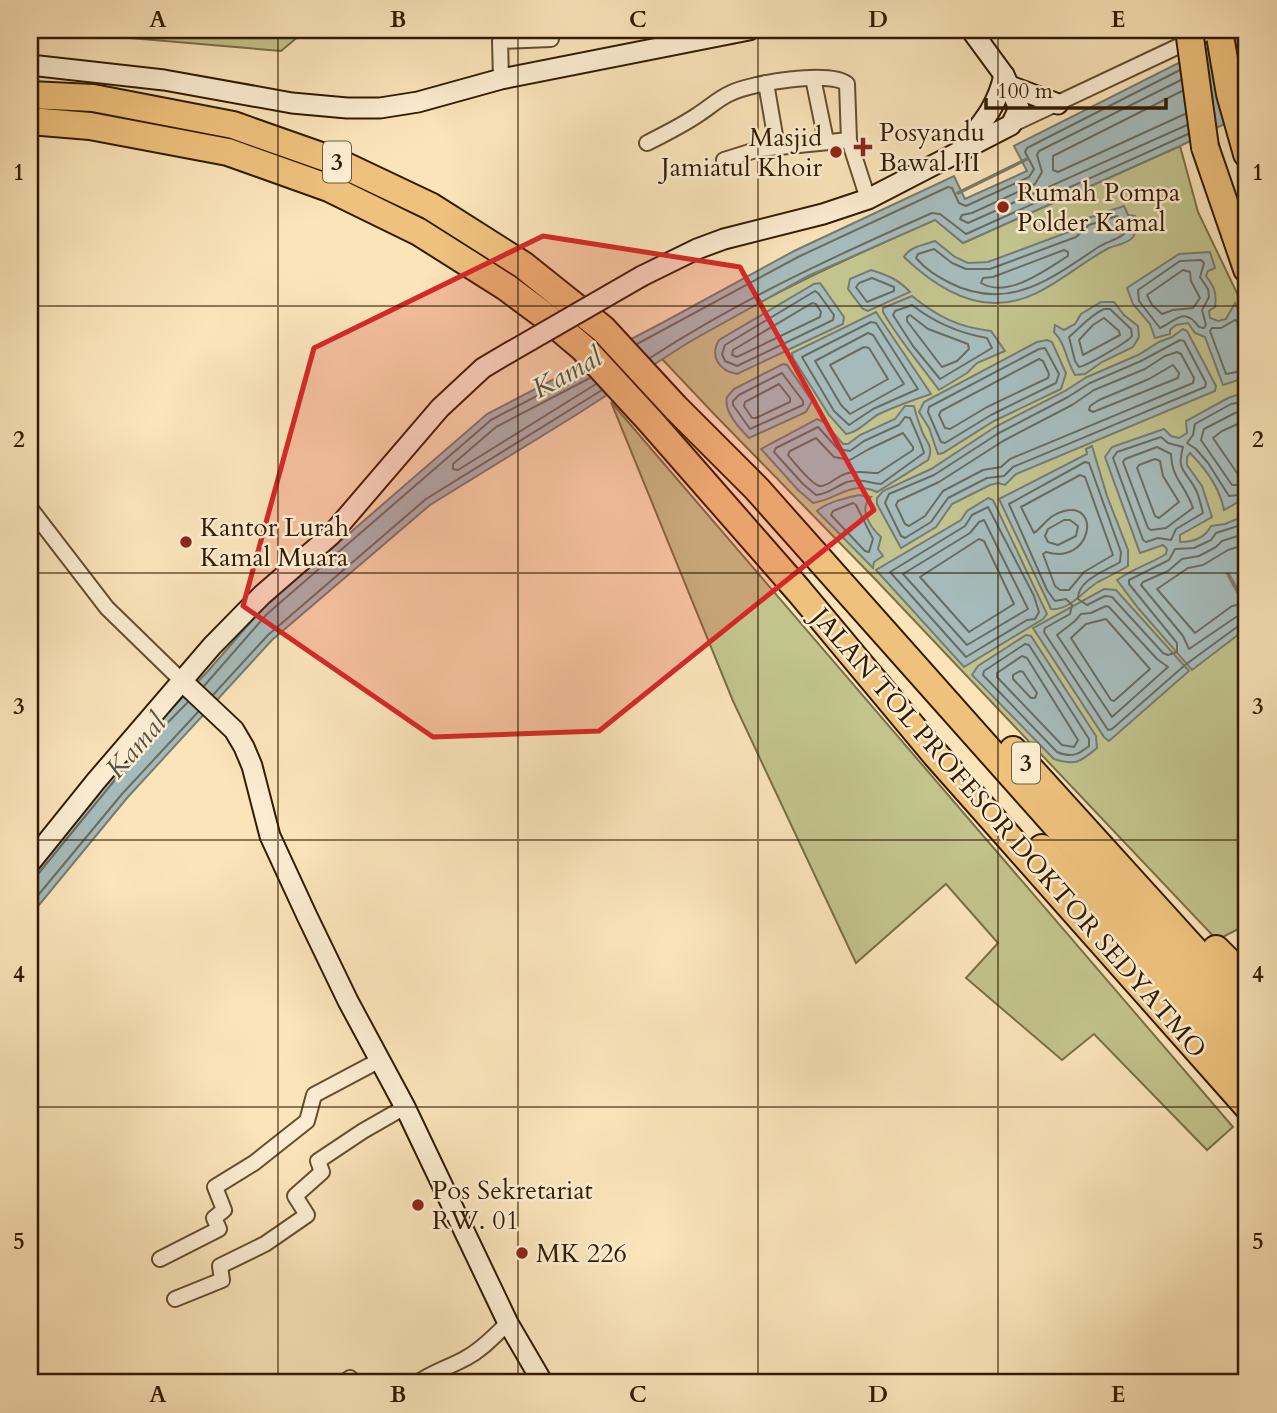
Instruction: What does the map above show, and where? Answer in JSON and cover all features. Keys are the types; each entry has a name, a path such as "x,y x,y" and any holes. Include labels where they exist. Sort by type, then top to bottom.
{"highway":[{"path":"1189,30 1205,147 1247,269"},
{"path":"1219,30 1230,94 1247,154"},
{"name":"JALAN TOL PROFESOR DOKTOR SEDYATMO","path":"30,94 93,98 233,125 335,161 430,206 523,265 603,329 757,489 1247,1040"},
{"name":"JALAN TOL PROFESOR DOKTOR SEDYATMO","path":"30,121 90,126 228,152 329,188 430,239 506,287 583,348 799,591 935,754 1247,1106"},
{"name":"JALAN TOL PROFESOR DOKTOR SEDYATMO","path":"757,489 789,502 806,517 942,673 1247,1008"},
{"name":"JALAN TOL PROFESOR DOKTOR SEDYATMO","path":"799,591 907,699 1247,1076"},
{"path":"1084,826 1247,980"}],"main road":[{"path":"30,65 164,80 292,103 380,108 418,102 501,79 749,30"},
{"path":"30,863 96,781 186,685 212,646 262,594 331,535 440,408 483,368 642,276 697,249 815,211 868,199 1012,125 1019,108 1007,81 971,30"},
{"path":"1007,81 1058,104"},
{"path":"959,152 993,109 1007,81"},
{"path":"186,685 234,730 244,747 252,766 270,836 328,961 405,1107 509,1323 542,1383"}],"street":[{"path":"1012,125 1213,30"},
{"path":"501,79 500,41 551,39"},
{"path":"813,78 826,141"},
{"path":"648,144 732,92 766,83 813,78 843,81 847,84 850,146 868,199"},
{"path":"766,83 777,147"},
{"path":"724,160 759,149 826,141 850,146"},
{"path":"30,508 107,608 186,685"},
{"path":"160,1259 219,1229 214,1218 224,1210 215,1187 254,1163 307,1121 314,1095 380,1060"},
{"path":"175,1299 222,1280 220,1266 265,1244 307,1215 295,1196 322,1172 318,1161 405,1107"},
{"path":"417,1383 431,1373 469,1357 509,1323"},
{"path":"343,1383 350,1378 355,1383"}],"highlighted area":[{"path":"543,236 740,267 874,510 599,731 433,737 243,606 314,348"}],"green space":[{"path":"36,30 306,30 281,51"},
{"path":"1180,146 1198,212 1247,314 1247,936 1240,928 1217,940 662,359 762,301 936,219 963,243"},
{"path":"611,402 1233,1127 1207,1150 1094,1034 1062,1060 966,978 998,943 946,884 856,963 733,701"}],"water":[{"path":"1247,30 1247,113 1180,146 963,243 935,220 808,276 689,342 430,505 272,640 127,798 30,916 30,873 127,755 208,671 262,609 487,414 794,251 954,176 965,199 1027,171 1014,146"},
{"path":"1124,206 1128,215 1136,218 1136,229 1131,239 1095,256 1040,291 1009,302 980,302 956,294 923,274 904,257 913,249 935,241 955,257 968,263 988,262 1074,230 1085,219"},
{"path":"1210,252 1215,268 1208,271 1206,276 1216,298 1215,307 1209,311 1210,318 1218,321 1226,319 1235,303 1247,324 1247,377 1223,385 1205,337 1195,333 1188,323 1176,325 1170,330 1170,334 1155,338 1150,324 1133,304 1127,288 1179,254"},
{"path":"871,270 892,278 910,292 868,311 863,309 848,289 850,279"},
{"path":"820,283 844,317 843,324 737,374 721,366 715,352 719,340"},
{"path":"912,296 949,320 991,331 1005,351 977,363 967,373 939,390 883,312 883,308"},
{"path":"1101,302 1114,302 1124,315 1138,326 1139,337 1133,347 1102,362 1085,374 1075,375 1054,332 1055,325 1064,330 1075,324 1081,314"},
{"path":"876,312 931,394 879,414 846,434 829,415 792,353"},
{"path":"1183,329 1187,331 1216,386 1215,391 1016,474 1005,485 990,485 952,504 936,527 901,548 877,504 877,498 883,491 931,469 995,427 1087,377 1138,355"},
{"path":"1037,342 1052,342 1066,373 1061,389 994,421 938,454 929,428 919,412 924,402"},
{"path":"783,364 787,365 812,401 806,412 749,438 727,408 727,397 734,389"},
{"path":"1243,393 1247,396 1247,500 1224,510 1211,479 1190,453 1187,465 1202,486 1212,517 1180,535 1180,542 1198,538 1211,526 1225,524 1247,515 1247,605 1227,574 1247,610 1247,628 1192,670 1117,580 1166,554 1167,549 1163,545 1140,553 1105,457 1112,447 1164,429 1171,436 1179,438 1187,433 1186,421 1228,398"},
{"path":"905,406 914,406 930,447 930,455 928,460 877,492 852,489 813,503 761,449 817,419 824,422 843,444 848,444 860,435 895,419"},
{"path":"1092,446 1107,496 1128,550 1128,566 1098,582 1064,607 1051,609 999,499 1087,454 1086,449"},
{"path":"859,495 871,497 866,507 867,518 881,537 878,549 883,556 874,562 873,568 817,511 831,503"},
{"path":"988,498 993,500 1047,614 964,667 876,570 961,520 967,511"},
{"path":"1104,589 1116,590 1189,671 1109,741 1033,628"},
{"path":"1026,635 1031,636 1096,736 1097,748 1086,757 1068,762 1054,759 972,675 978,666"}],"waterway":[{"name":"Kamal","path":"958,193 1027,159"}],"place":[{"name":"Posyandu Bawal III","path":"863,147"},
{"name":"Masjid Jamiatul Khoir","path":"836,152"},
{"name":"Rumah Pompa Polder Kamal","path":"1003,207"},
{"name":"Kantor Lurah Kamal Muara","path":"186,542"},
{"name":"Pos Sekretariat RW. 01","path":"418,1205"},
{"name":"MK 226","path":"522,1253"}]}
